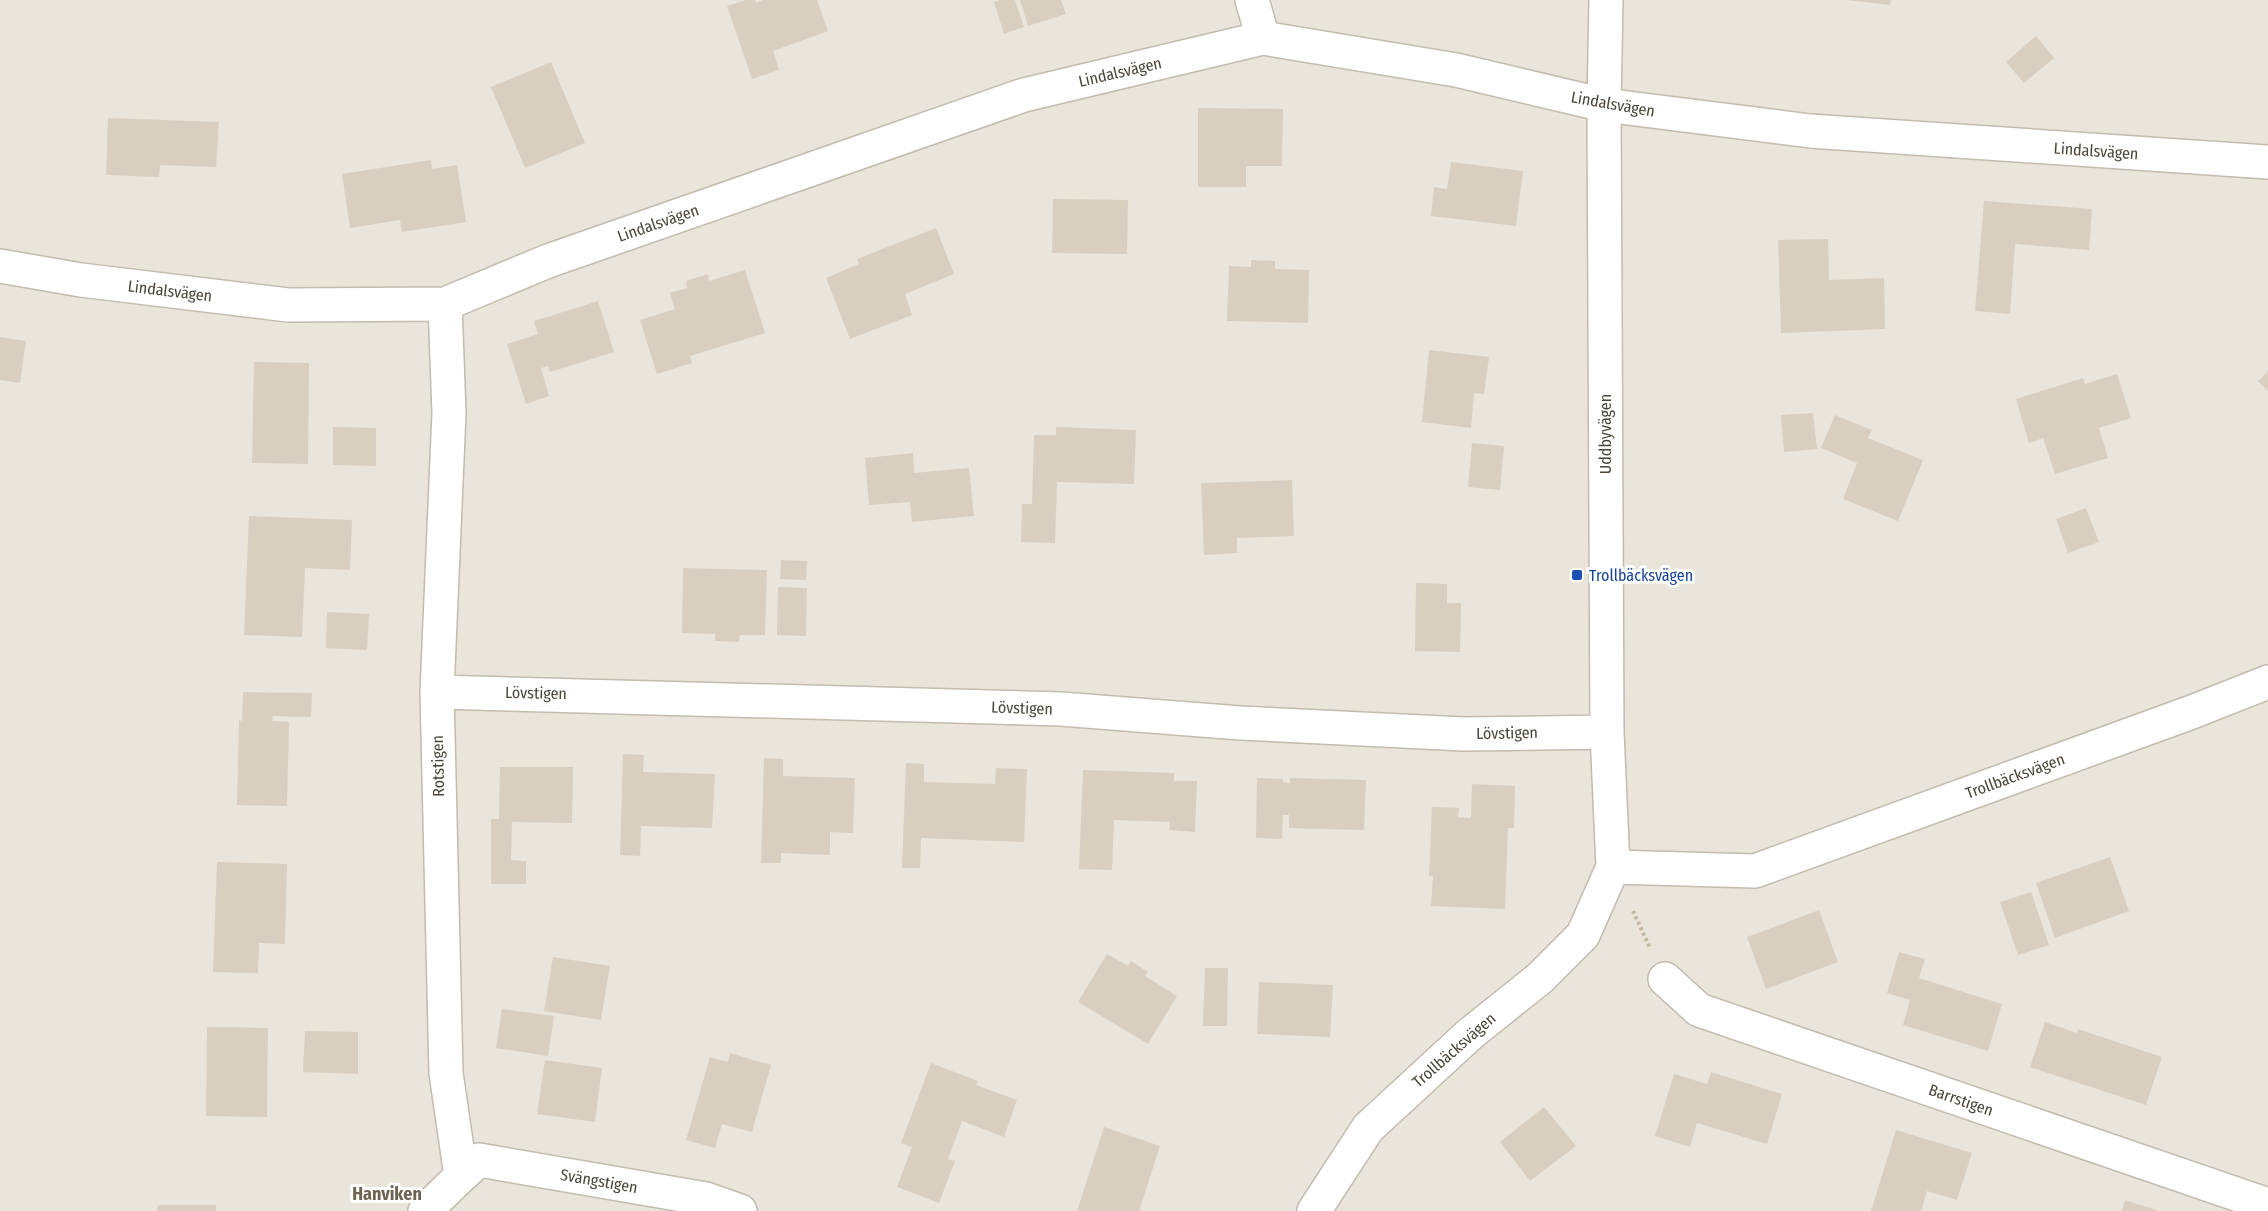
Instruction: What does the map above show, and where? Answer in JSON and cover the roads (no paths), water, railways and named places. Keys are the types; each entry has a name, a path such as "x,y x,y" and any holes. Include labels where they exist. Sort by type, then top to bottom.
{"street":[{"path":"1252,0 1263,38"},
{"name":"Uddbyvägen","path":"1606,0 1604,105 1607,732 1613,867"},
{"name":"Lindalsvägen","path":"0,266 81,280 288,305 445,304 548,261 1024,94 1263,38 1456,70 1604,105 1810,131 2268,162"},
{"name":"Rotstigen","path":"445,304 449,412 436,692 446,1073 461,1176"},
{"name":"Trollbäcksvägen","path":"1314,1211 1368,1128 1470,1034 1540,978 1583,935 1613,867 1755,872 2193,712 2268,682"},
{"name":"Lövstigen","path":"436,692 1061,709 1240,723 1464,734 1607,732"},
{"name":"Barrstigen","path":"1665,979 1699,1010 2268,1204"},
{"name":"Svängstigen","path":"461,1176 479,1160 706,1199 740,1211"},
{"path":"425,1211 461,1176"}],"place":[{"name":"Trollbäcksvägen","path":"1577,575"}],"district":[{"name":"Hanviken","path":"387,1194"}]}
